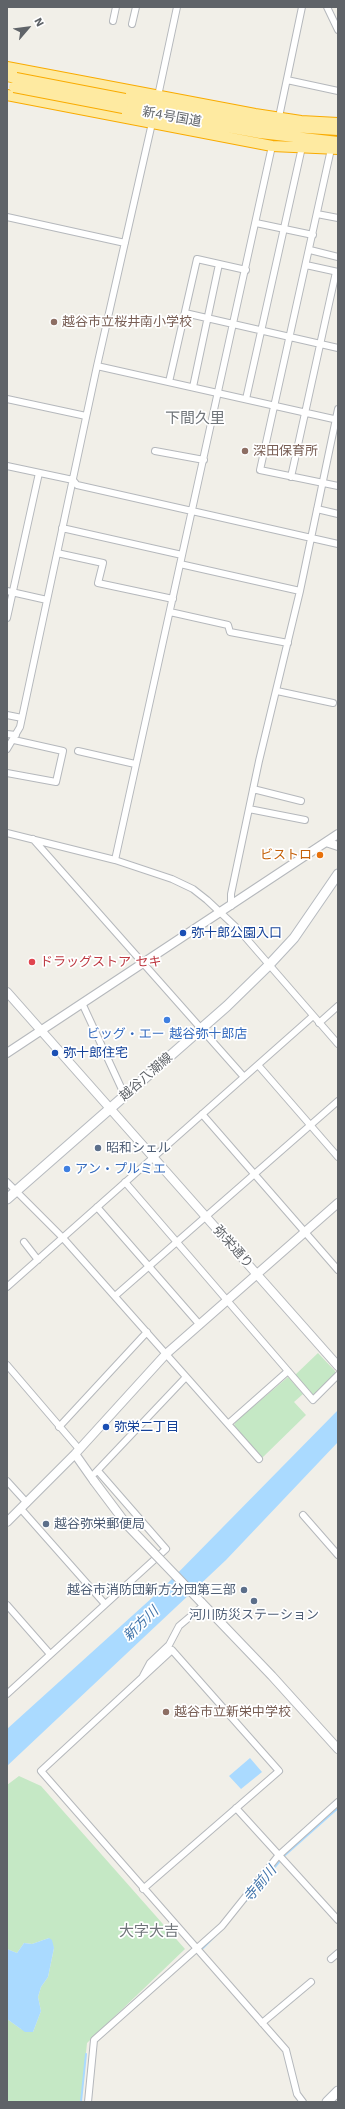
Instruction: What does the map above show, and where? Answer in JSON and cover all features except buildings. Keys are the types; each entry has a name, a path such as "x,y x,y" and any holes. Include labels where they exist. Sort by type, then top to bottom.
{"highway":[{"path":"7,67 158,96 279,117 338,123"},
{"name":"新4号国道","path":"7,76 124,104 260,133 336,147"},
{"name":"新4号国道","path":"7,85 262,125 338,130"},
{"path":"7,95 272,146 336,147"}],"main road":[{"name":"越谷八潮線","path":"7,1200 201,1030 268,966 294,938 338,874"},
{"path":"327,2102 338,2091"}],"street":[{"path":"113,21 116,7"},
{"path":"132,24 136,7"},
{"path":"158,96 177,7"},
{"path":"279,117 302,7"},
{"path":"327,7 338,30"},
{"path":"69,107 75,80"},
{"path":"287,80 338,91"},
{"path":"7,749 15,738 22,718 72,480 152,123"},
{"path":"115,860 135,764 246,270 272,146"},
{"path":"246,399 302,147"},
{"path":"336,147 317,214 276,406 260,470 338,486"},
{"path":"317,214 338,218"},
{"path":"7,216 125,243"},
{"path":"256,223 313,235"},
{"path":"310,250 338,257"},
{"path":"169,382 197,259 246,270"},
{"path":"194,387 220,264"},
{"path":"291,476 306,412 319,344 337,272 306,265"},
{"path":"185,313 338,348"},
{"path":"97,366 337,419"},
{"path":"7,399 86,416"},
{"path":"230,906 231,894 253,789 300,590 338,409"},
{"path":"155,451 204,460"},
{"path":"7,466 72,480 77,485 338,544"},
{"path":"7,618 10,592 39,473"},
{"path":"317,509 338,514"},
{"path":"62,528 182,555"},
{"path":"57,553 103,563 98,583 173,599"},
{"path":"180,564 300,590"},
{"path":"10,592 47,600"},
{"path":"170,612 228,625 230,632 288,643"},
{"path":"277,691 333,703"},
{"path":"7,715 22,718"},
{"path":"7,734 15,738 63,751 56,782 7,773"},
{"path":"78,751 135,764"},
{"path":"253,789 300,801"},
{"path":"249,809 305,820"},
{"path":"7,833 32,838 115,860 172,879 193,889 222,912 338,1044"},
{"path":"7,1053 338,834"},
{"path":"32,838 68,881 144,963 201,1030 244,1077"},
{"path":"326,842 338,846"},
{"name":"弥栄通り","path":"7,992 257,1275 166,1354 77,1451 7,1522"},
{"path":"82,1003 125,1096"},
{"path":"319,1023 338,1006"},
{"path":"7,1287 313,1016"},
{"path":"258,1065 338,1157"},
{"path":"115,1296 338,1101"},
{"path":"202,1114 338,1270"},
{"path":"7,1182 63,1238 259,1459"},
{"path":"126,1182 314,1400 338,1375"},
{"path":"338,1203 257,1275 338,1366"},
{"path":"97,1207 200,1325"},
{"path":"24,1242 38,1260"},
{"path":"59,1426 147,1332"},
{"path":"7,1365 59,1426 77,1451 93,1478 127,1525 272,1676 338,1749"},
{"path":"228,1424 288,1371"},
{"path":"93,1478 98,1470 186,1377"},
{"path":"7,1694 166,1549 98,1470"},
{"path":"7,1480 24,1506 105,1604"},
{"path":"303,1515 338,1555"},
{"path":"142,1678 150,1664 169,1645 179,1626 202,1604"},
{"path":"7,1605 50,1654"},
{"path":"143,1889 279,1771 172,1650 41,1771 143,1889 286,2050 297,2094 303,2102"},
{"path":"88,2102 94,2040 222,1926 278,1856 338,1802"},
{"path":"236,1808 278,1856 294,1871 338,1920"},
{"path":"331,1959 338,1953"},
{"path":"262,2023 311,1982"}],"green space":[{"path":"318,1353 335,1371 335,1374 315,1394 312,1394 295,1375"},
{"path":"288,1377 303,1394 294,1402 306,1415 262,1458 234,1426 235,1422"},
{"path":"19,1776 41,1786 185,1949 87,2043 81,2102 7,2102 7,2019 21,2029 33,2032 41,2011 38,1997 41,1987 48,1977 54,1948 49,1938 32,1944 24,1943 17,1953 7,1949 7,1785"}],"water":[{"name":"新方川","path":"338,1410 338,1442 226,1560 7,1766 7,1729 164,1587"},
{"path":"250,1758 262,1772 241,1789 229,1776"},
{"path":"49,1938 52,1940 54,1948 48,1977 41,1987 38,1997 41,2011 33,2032 25,2032 7,2019 7,1949 17,1953 24,1943 32,1944"}],"waterway":[{"name":"寺前川","path":"284,1856 338,1808"},
{"name":"寺前川","path":"246,1901 279,1862"},
{"name":"寺前川","path":"203,1948 225,1926"},
{"path":"81,2102 86,2054"}],"place":[{"name":"越谷市立桜井南小学校","path":"54,322"},
{"name":"深田保育所","path":"245,451"},
{"name":"ビストロ","path":"320,855"},
{"name":"弥十郎公園入口","path":"183,933"},
{"name":"ドラッグストア セキ","path":"32,962"},
{"name":"ビッグ・エー 越谷弥十郎店","path":"167,1020"},
{"name":"弥十郎住宅","path":"55,1053"},
{"name":"昭和シェル","path":"98,1148"},
{"name":"アン・プルミエ","path":"67,1169"},
{"name":"弥栄二丁目","path":"106,1427"},
{"name":"越谷弥栄郵便局","path":"46,1524"},
{"name":"越谷市消防団新方分団第三部","path":"244,1590"},
{"name":"河川防災ステーション","path":"254,1601"},
{"name":"越谷市立新栄中学校","path":"166,1712"}],"district":[{"name":"下間久里","path":"195,419"},
{"name":"大字大吉","path":"149,1932"}]}
